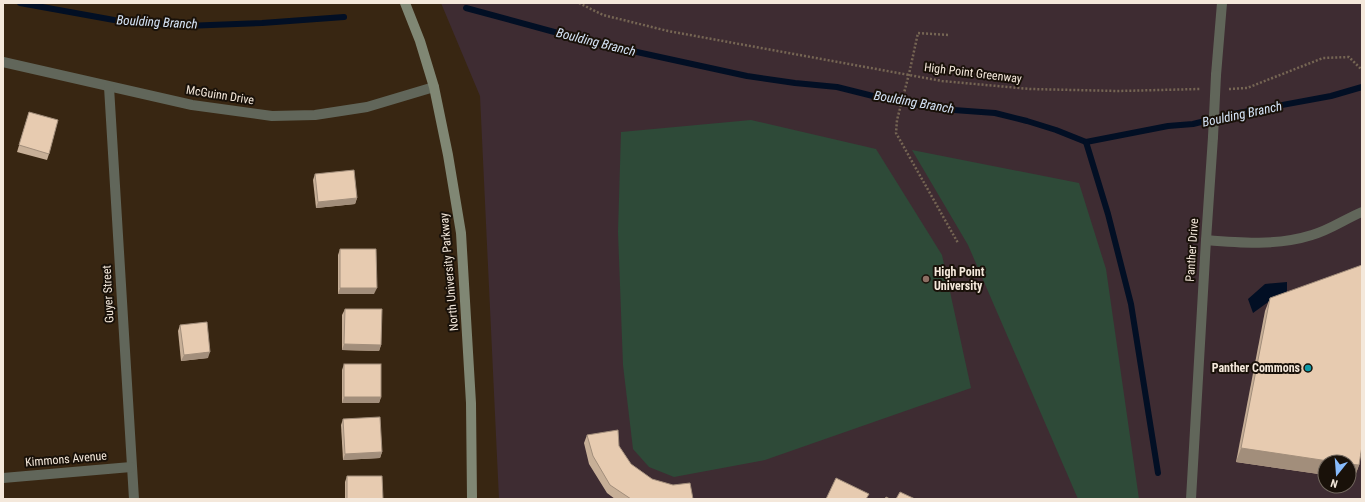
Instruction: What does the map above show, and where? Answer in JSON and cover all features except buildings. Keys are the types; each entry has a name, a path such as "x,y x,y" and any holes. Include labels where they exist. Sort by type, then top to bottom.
{"main road":[{"name":"North University Parkway","path":"405,3 420,41 434,87 448,156 461,233 471,403 472,499"}],"street":[{"name":"Panther Drive","path":"1191,499 1216,75 1222,3"},
{"name":"McGuinn Drive","path":"3,62 192,105 272,116 315,115 368,107 434,87"},
{"name":"Guyer Street","path":"109,87 134,499"},
{"path":"1206,240 1247,243 1278,242 1312,235 1362,212"},
{"name":"Kimmons Avenue","path":"3,478 132,466"}],"path":[{"name":"High Point Greenway","path":"579,3 602,15 668,31 942,81 1030,89 1118,91 1202,89"},
{"path":"948,35 918,33 897,120 896,133 958,243"},
{"path":"1224,89 1247,88 1323,58 1348,57 1362,70"}],"shaded area":[{"name":"High Point University","path":"441,3 1362,3 1362,499 499,499 480,96"}],"green space":[{"path":"751,120 876,149 942,255 971,388 765,460 674,477 649,467 633,449 623,365 618,232 621,132"},
{"path":"912,150 1079,183 1106,269 1139,499 1078,499 968,245"}],"water":[{"path":"1287,282 1287,296 1271,300 1253,313 1248,299 1265,284"}],"waterway":[{"name":"Boulding Branch","path":"20,3 114,20 185,26 262,23 344,17"},
{"name":"Boulding Branch","path":"466,8 591,42 747,76 837,87 881,98 940,109 995,113 1056,130 1086,142 1168,126 1193,124 1233,114 1331,96 1362,87"},
{"path":"1086,142 1108,214 1131,304 1158,473"}],"place":[{"name":"High Point University","path":"926,279"},
{"name":"Panther Commons","path":"1308,368"}]}
